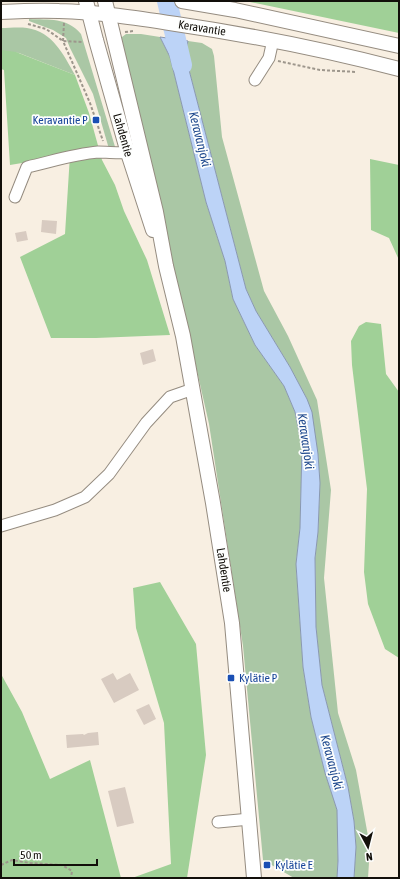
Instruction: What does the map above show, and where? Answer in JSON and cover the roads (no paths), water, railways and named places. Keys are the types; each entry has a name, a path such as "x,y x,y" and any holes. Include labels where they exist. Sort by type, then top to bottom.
{"main road":[{"name":"Lahdentie","path":"105,1 134,152"},
{"name":"Keravantie","path":"185,1 235,10 399,46"},
{"name":"Lahdentie","path":"87,7 134,152 156,212 166,266 184,336 214,503 232,623 254,878"},
{"name":"Keravantie","path":"1,12 57,11 87,7 108,15 273,40 348,56 399,69"}],"lane":[{"path":"255,80 269,58 273,40"},
{"path":"15,197 27,167 98,152 134,152"},
{"path":"1,526 55,510 85,497 109,474 146,423 170,397 193,389"},
{"path":"218,822 250,819"}],"water":[{"path":"160,37 188,41 188,66 246,289 256,311 290,367 307,399 312,412 318,454 320,483 318,532 315,558 316,627 322,685 348,787 354,821 356,847 354,878 337,878 337,810 325,773 311,717 303,667 296,564 300,528 302,447 295,412 284,386 255,345 233,299 225,261 206,202 170,57"}],"waterway":[{"name":"Keravanjoki","path":"167,1 182,65"}],"place":[{"name":"Keravantie P","path":"96,120"},
{"name":"Kylätie P","path":"231,678"},
{"name":"Kylätie E","path":"267,865"}]}
